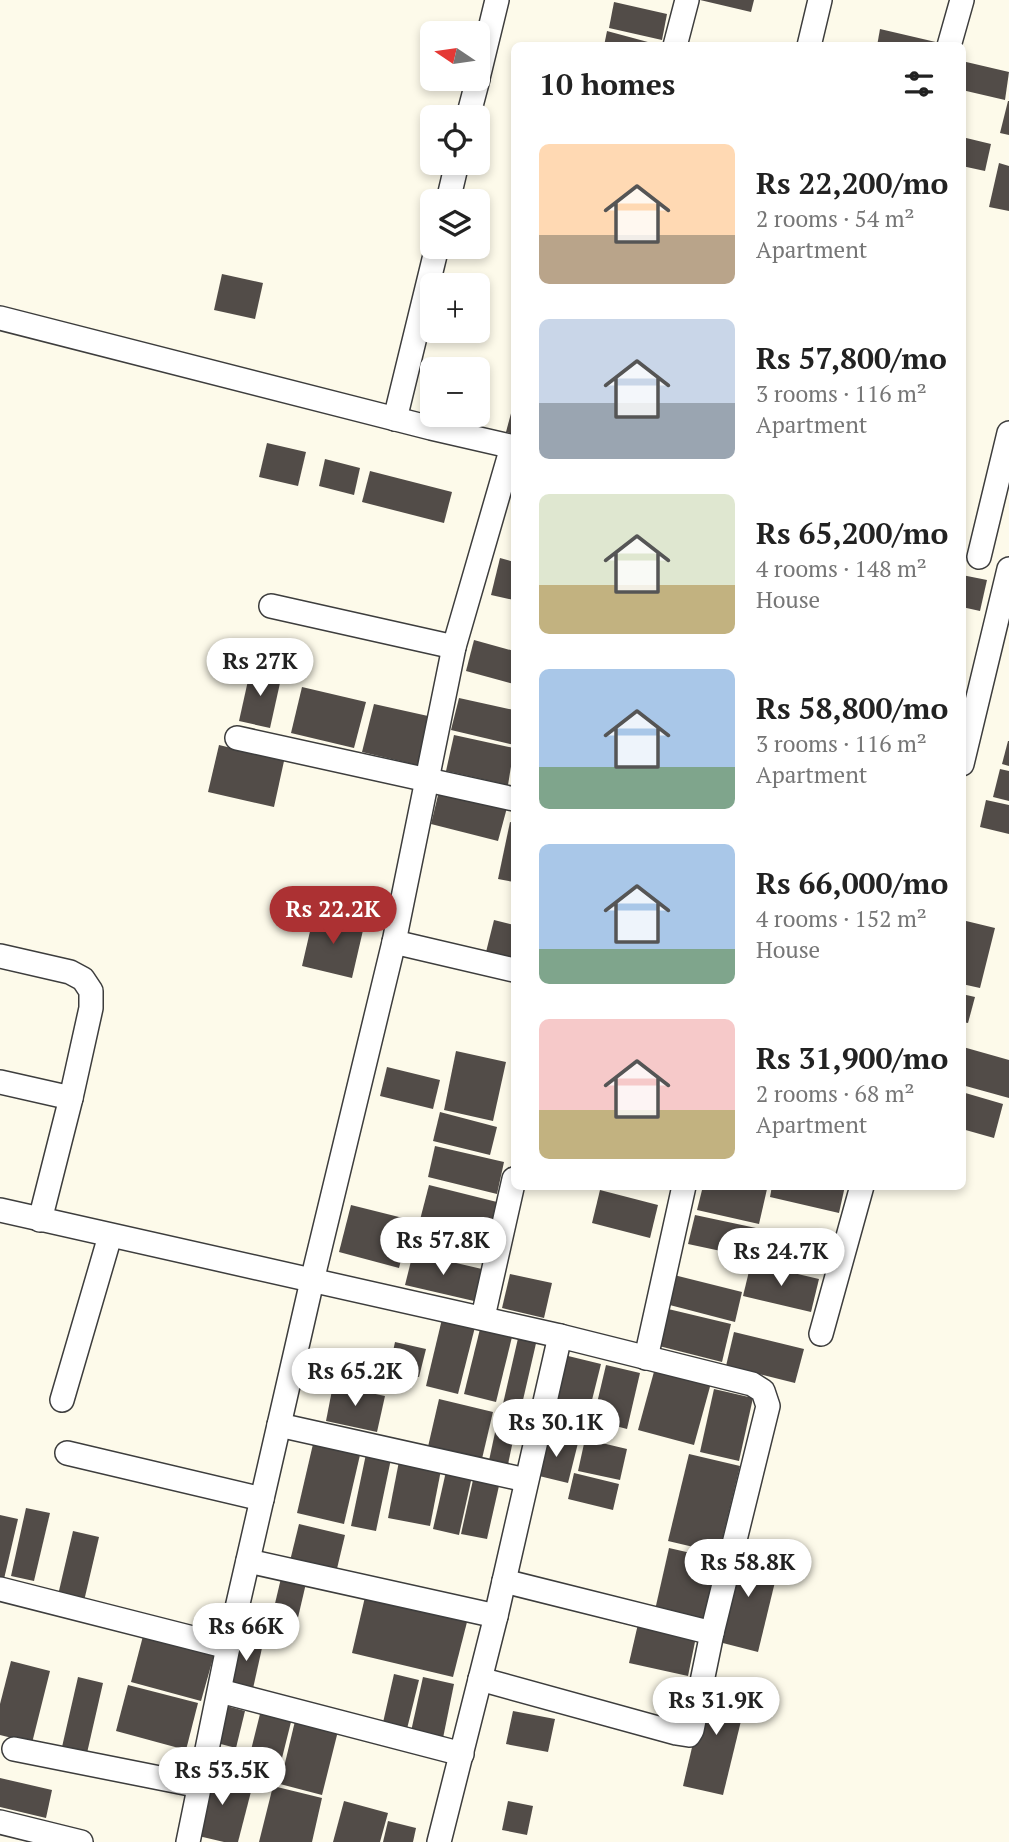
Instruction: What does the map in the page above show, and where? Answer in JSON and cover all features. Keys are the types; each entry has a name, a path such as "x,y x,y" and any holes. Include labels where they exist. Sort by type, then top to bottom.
{"street":[{"path":"490,29 497,0"},
{"path":"675,42 687,0"},
{"path":"810,42 820,0"},
{"path":"950,42 962,0"},
{"path":"395,419 434,259"},
{"path":"0,318 511,447"},
{"path":"966,747 1009,567 971,555 1009,433"},
{"path":"188,1842 228,1647 312,1281 394,942 454,647 511,454"},
{"path":"271,606 454,647"},
{"path":"237,738 511,798"},
{"path":"394,942 511,969"},
{"path":"0,956 70,972 83,979 91,991 91,1008 71,1098 40,1220"},
{"path":"0,1082 71,1098"},
{"path":"483,1317 512,1190"},
{"path":"646,1358 683,1190"},
{"path":"821,1334 861,1190"},
{"path":"0,1210 483,1317 752,1384 763,1391 768,1406 712,1633 690,1735 480,1679"},
{"path":"62,1400 110,1236"},
{"path":"439,1842 496,1616 560,1336"},
{"path":"279,1425 526,1479"},
{"path":"68,1453 262,1499"},
{"path":"248,1561 496,1616"},
{"path":"504,1581 712,1633"},
{"path":"0,1589 228,1647"},
{"path":"219,1691 462,1754"},
{"path":"15,1749 200,1786"},
{"path":"0,1822 81,1842"}],"building":[{"path":"700,0 754,0 751,12"},
{"path":"614,2 667,14 662,40 609,28"},
{"path":"880,29 936,42 878,42"},
{"path":"607,31 648,42 605,42"},
{"path":"966,62 1009,72 1005,100 966,91"},
{"path":"1009,101 1009,135 1000,133"},
{"path":"966,138 991,144 985,171 966,167"},
{"path":"999,163 1009,166 1009,211 989,207"},
{"path":"222,274 263,283 255,319 214,310"},
{"path":"511,413 511,433 506,432"},
{"path":"267,443 306,452 298,486 259,477"},
{"path":"325,459 360,468 354,495 319,486"},
{"path":"370,471 452,492 444,523 362,502"},
{"path":"500,558 511,561 511,599 491,595"},
{"path":"966,576 987,580 980,611 966,608"},
{"path":"474,640 511,650 511,683 466,671"},
{"path":"251,667 282,674 270,728 239,721"},
{"path":"302,687 366,702 354,748 291,733"},
{"path":"459,698 511,709 511,744 451,730"},
{"path":"374,704 437,718 425,767 362,752"},
{"path":"454,735 511,747 508,785 446,771"},
{"path":"1009,741 1009,766 1002,764"},
{"path":"219,745 284,761 274,807 208,792"},
{"path":"1000,769 1009,771 1009,801 993,797"},
{"path":"440,787 508,804 498,841 431,824"},
{"path":"986,800 1009,805 1009,834 980,827"},
{"path":"510,822 511,881 498,879"},
{"path":"314,914 364,926 352,978 302,966"},
{"path":"494,920 511,924 511,961 485,956"},
{"path":"966,921 995,928 980,988 966,985"},
{"path":"966,995 975,997 966,1023"},
{"path":"966,1048 1009,1060 1009,1098 966,1086"},
{"path":"456,1051 506,1062 493,1121 444,1110"},
{"path":"387,1067 440,1080 433,1109 380,1096"},
{"path":"966,1093 1003,1104 994,1138 966,1130"},
{"path":"440,1112 497,1127 490,1155 433,1141"},
{"path":"435,1146 504,1162 497,1194 428,1177"},
{"path":"429,1185 497,1202 482,1261 414,1243"},
{"path":"600,1190 658,1205 650,1238 592,1223"},
{"path":"702,1190 767,1190 759,1224 697,1210"},
{"path":"771,1190 844,1190 839,1213 770,1197"},
{"path":"351,1205 411,1220 399,1268 339,1252"},
{"path":"695,1215 756,1228 749,1257 688,1244"},
{"path":"413,1253 482,1269 474,1301 405,1285"},
{"path":"751,1263 819,1279 811,1312 743,1296"},
{"path":"510,1274 552,1283 544,1318 502,1308"},
{"path":"670,1274 742,1292 735,1322 662,1303"},
{"path":"664,1308 731,1324 722,1362 655,1345"},
{"path":"442,1319 475,1327 458,1394 426,1386"},
{"path":"480,1329 512,1337 496,1402 464,1394"},
{"path":"734,1332 804,1349 795,1383 726,1366"},
{"path":"519,1334 537,1339 520,1413 502,1408"},
{"path":"395,1342 426,1349 419,1377 389,1370"},
{"path":"564,1355 601,1364 583,1436 547,1427"},
{"path":"606,1365 640,1373 627,1429 593,1420"},
{"path":"655,1368 711,1383 694,1445 638,1430"},
{"path":"333,1385 385,1396 377,1432 326,1421"},
{"path":"714,1389 753,1398 739,1461 700,1452"},
{"path":"439,1399 493,1412 481,1463 427,1451"},
{"path":"499,1414 518,1417 507,1469 488,1465"},
{"path":"544,1435 578,1443 568,1483 535,1475"},
{"path":"585,1439 627,1449 620,1480 578,1471"},
{"path":"313,1444 360,1455 344,1524 297,1513"},
{"path":"366,1454 391,1459 376,1531 351,1526"},
{"path":"689,1454 740,1466 719,1553 668,1541"},
{"path":"400,1456 442,1465 430,1526 388,1518"},
{"path":"447,1467 473,1472 459,1535 433,1529"},
{"path":"475,1471 501,1477 487,1539 461,1534"},
{"path":"574,1473 619,1484 613,1510 568,1499"},
{"path":"26,1508 50,1513 34,1581 11,1576"},
{"path":"0,1515 18,1519 4,1579 0,1579"},
{"path":"299,1524 345,1535 335,1577 289,1565"},
{"path":"73,1531 99,1537 84,1601 58,1595"},
{"path":"738,1546 781,1557 758,1652 715,1641"},
{"path":"669,1548 717,1559 703,1621 655,1610"},
{"path":"282,1574 307,1579 293,1639 268,1633"},
{"path":"365,1597 467,1622 453,1677 352,1653"},
{"path":"638,1624 696,1637 688,1676 629,1663"},
{"path":"239,1633 264,1639 252,1693 227,1687"},
{"path":"143,1636 214,1655 201,1701 131,1682"},
{"path":"11,1661 50,1671 32,1743 0,1735 0,1704"},
{"path":"394,1674 419,1680 406,1733 382,1727"},
{"path":"78,1677 103,1683 87,1753 62,1747"},
{"path":"423,1677 454,1684 442,1743 410,1736"},
{"path":"708,1679 749,1688 723,1795 683,1786"},
{"path":"128,1685 198,1703 186,1750 116,1731"},
{"path":"223,1705 245,1711 236,1748 213,1742"},
{"path":"261,1710 292,1718 276,1782 245,1774"},
{"path":"513,1711 555,1719 548,1752 506,1744"},
{"path":"295,1721 338,1731 322,1795 280,1784"},
{"path":"207,1768 254,1780 238,1842 224,1842 190,1834"},
{"path":"0,1778 52,1790 46,1818 0,1807"},
{"path":"273,1786 322,1798 312,1842 259,1842"},
{"path":"344,1801 388,1813 380,1842 333,1842"},
{"path":"508,1801 533,1806 527,1835 502,1830"},
{"path":"388,1821 416,1828 413,1842 383,1842"}]}
